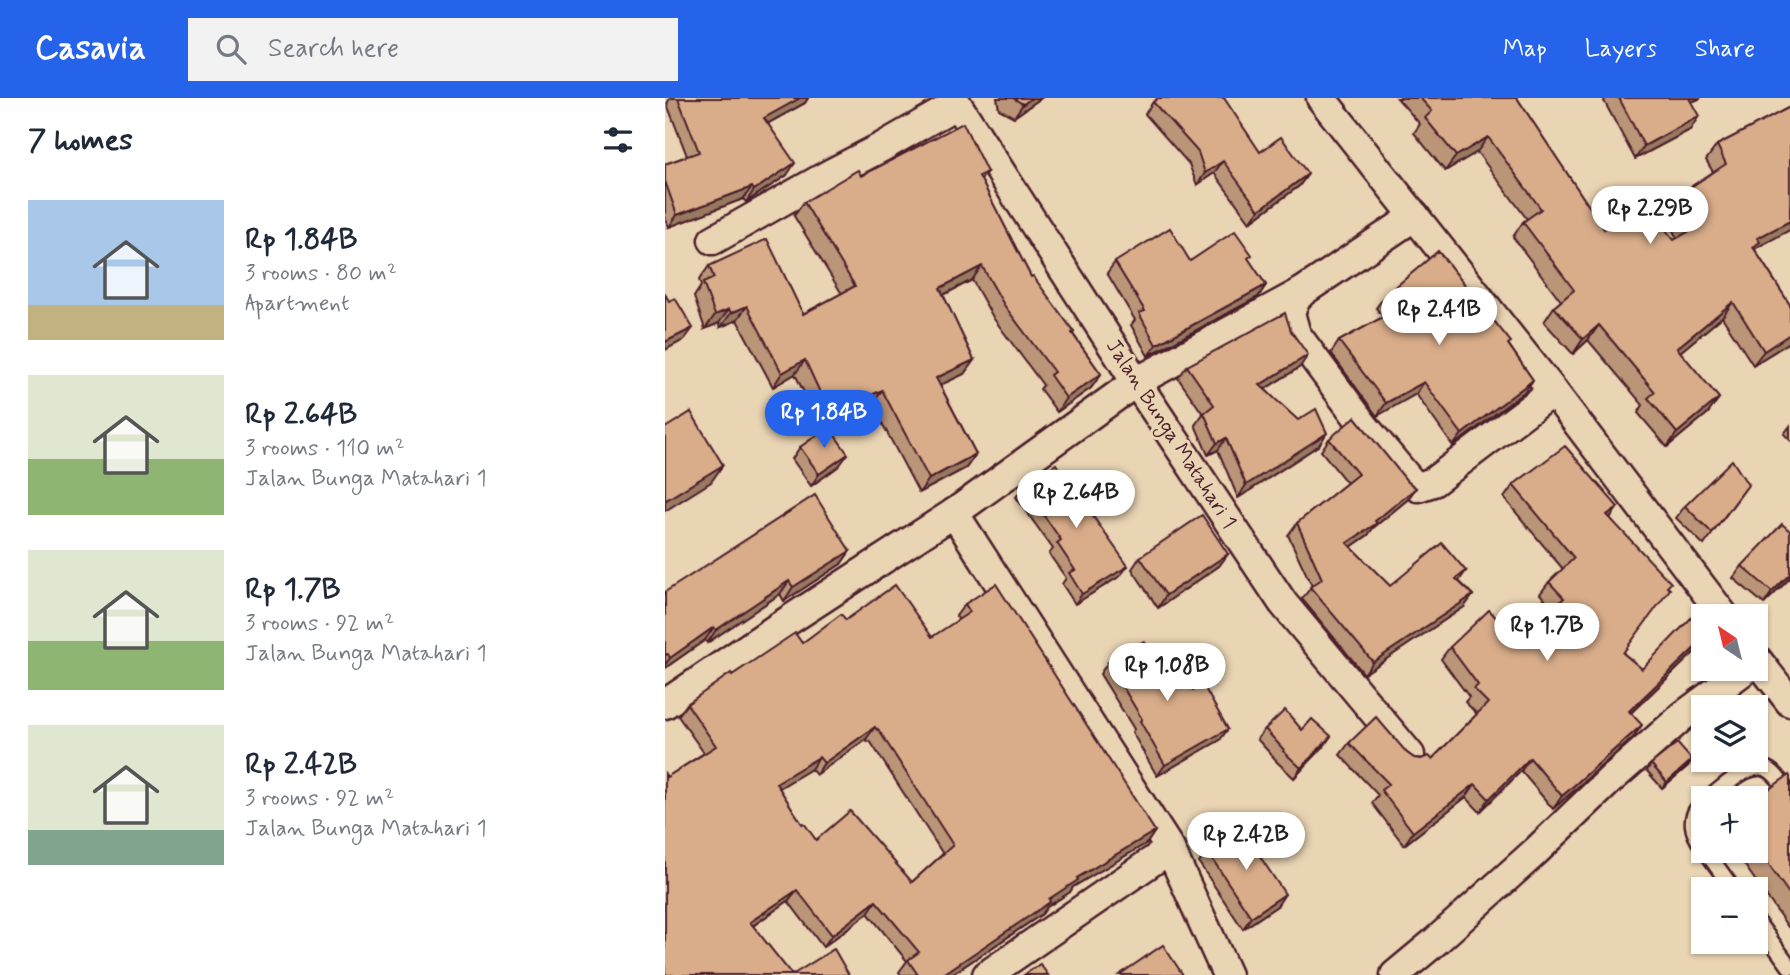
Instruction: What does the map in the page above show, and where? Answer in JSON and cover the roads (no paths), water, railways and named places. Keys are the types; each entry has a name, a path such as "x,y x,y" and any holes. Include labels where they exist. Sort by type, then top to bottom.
{"street":[{"path":"1321,98 1553,391 1715,604"},
{"path":"713,240 882,147 955,101"},
{"name":"Jalan Bunga Matahari 1","path":"955,101 1136,382 1283,603 1410,755"},
{"path":"665,704 954,513 1136,382 1302,292 1415,216"},
{"path":"1302,292 1295,300 1290,313 1296,334 1365,427 1418,487 1433,482 1553,391"},
{"path":"954,513 1170,849 1227,975"},
{"path":"1768,678 1790,702"},
{"path":"1395,975 1535,852 1684,715 1729,681"},
{"path":"987,975 1170,849"}],"lane":[{"path":"1725,786 1750,768 1760,766 1772,771 1790,796"},
{"path":"1768,937 1790,967"}]}
